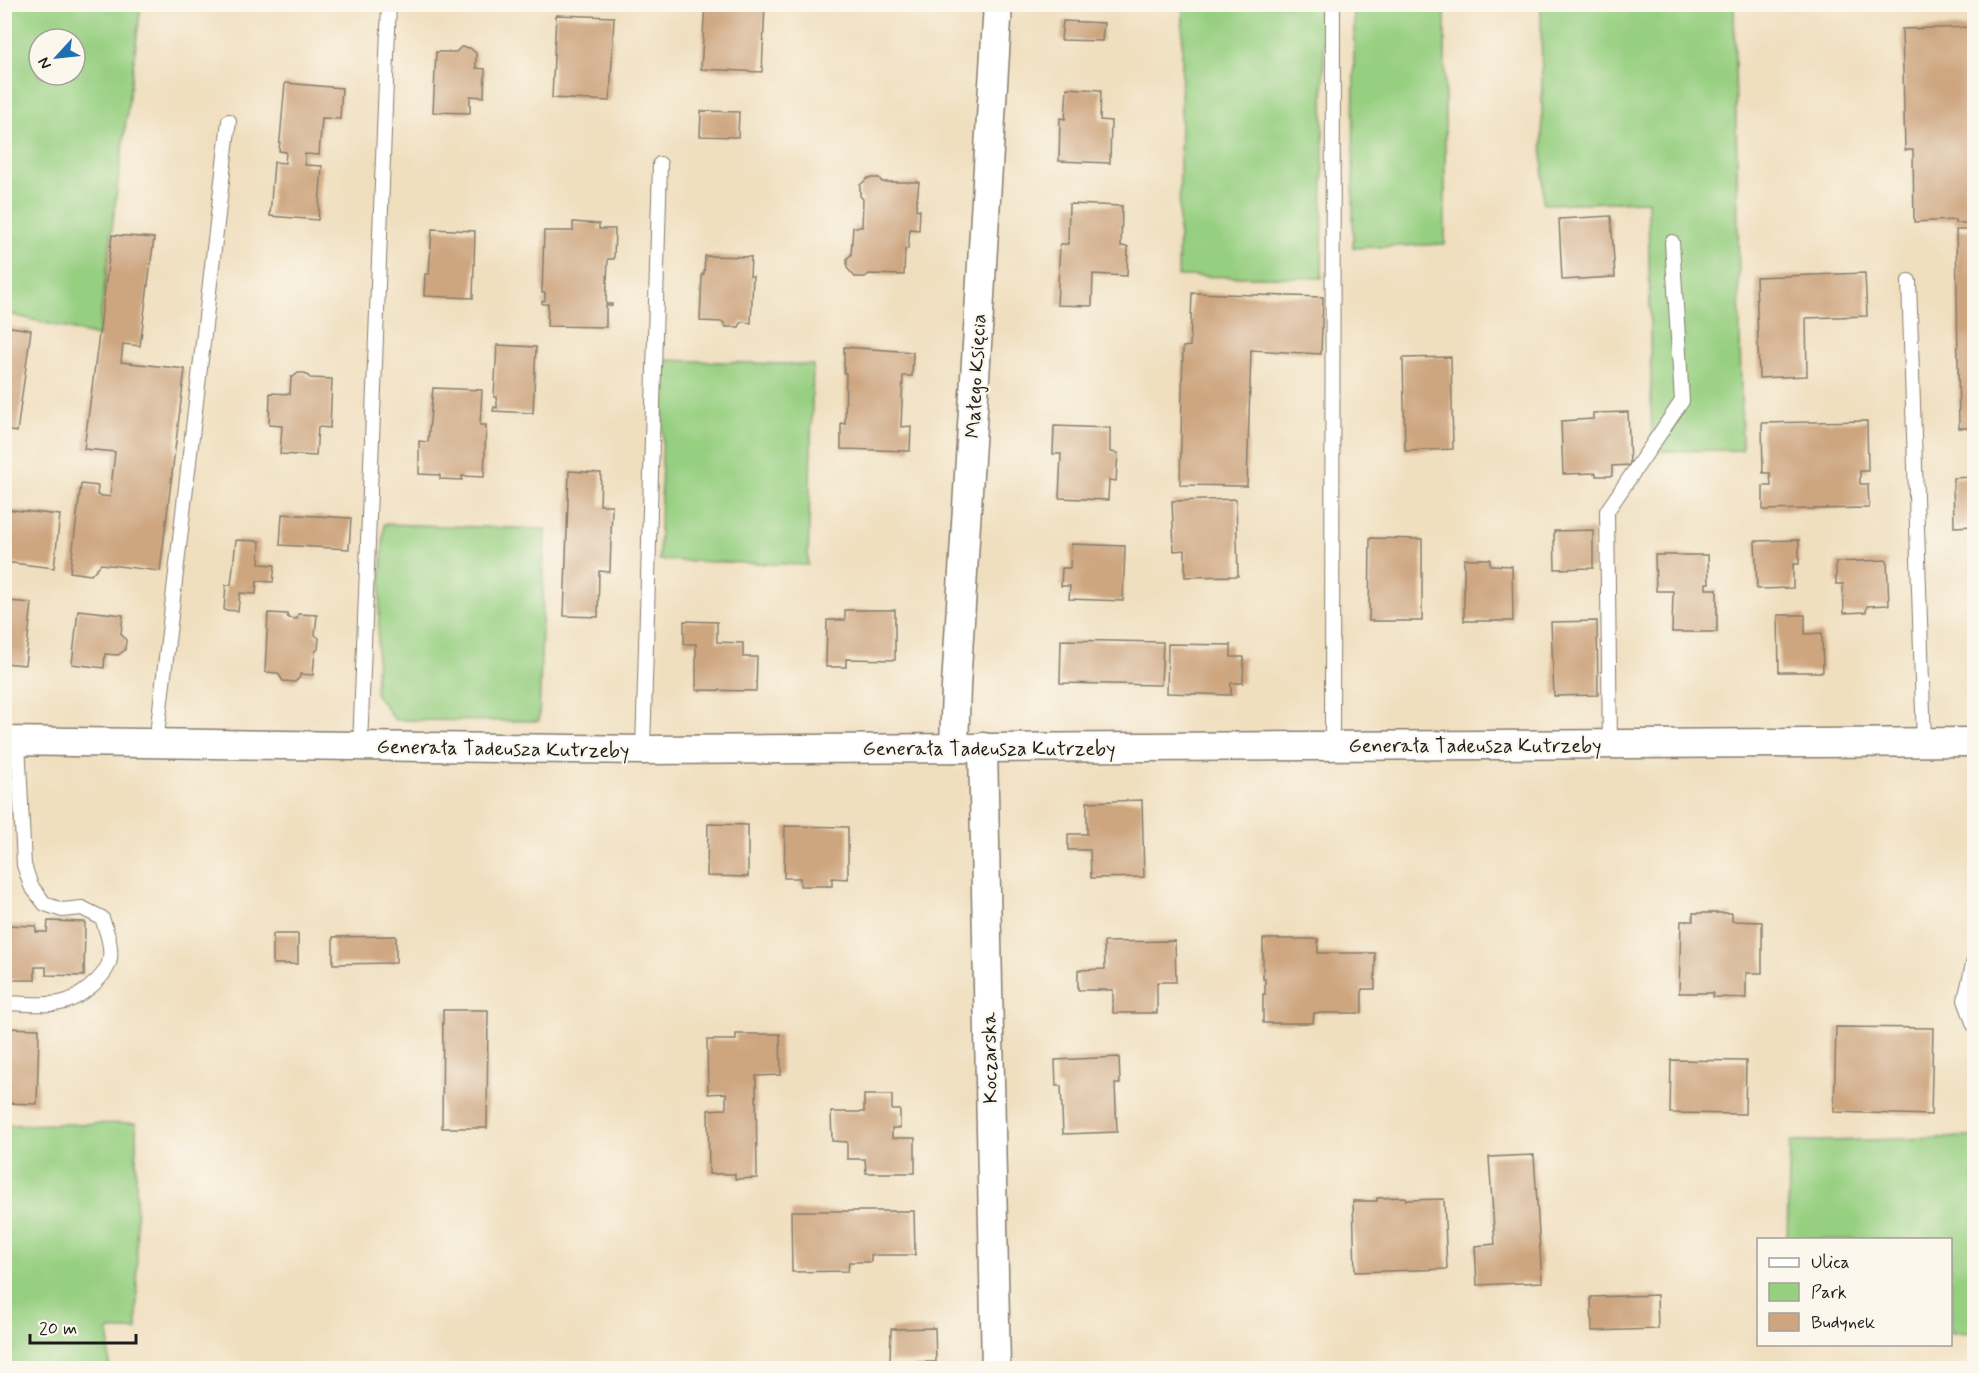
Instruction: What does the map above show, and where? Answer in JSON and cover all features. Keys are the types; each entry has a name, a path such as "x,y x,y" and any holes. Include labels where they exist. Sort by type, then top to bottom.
{"street":[{"name":"Małego Księcia","path":"954,748 998,4"},
{"name":"Generała Tadeusza Kutrzeby","path":"11,741 643,750 1974,742"},
{"name":"Koczarska","path":"983,747 996,1368"}],"lane":[{"path":"360,747 389,4"},
{"path":"1332,746 1333,4"},
{"path":"156,743 229,121"},
{"path":"643,750 660,164"},
{"path":"1610,745 1607,511 1682,401 1672,242"},
{"path":"1909,281 1924,743"},
{"path":"4,1003 61,1003 80,994 99,980 110,960 108,938 102,918 82,908 62,910 45,904 31,886 24,865 11,741"},
{"path":"1974,960 1965,1000 1974,1025"}],"green space":[{"path":"5,4 141,5 98,336 5,313"},
{"path":"1183,5 1324,5 1322,278 1178,276"},
{"path":"1354,5 1445,5 1445,244 1353,248"},
{"path":"1541,5 1734,5 1742,450 1652,451 1648,201 1543,204"},
{"path":"665,360 813,365 808,565 659,560"},
{"path":"384,524 545,529 539,721 395,720 375,693"},
{"path":"136,1123 137,1330 109,1330 109,1368 5,1368 5,1125"},
{"path":"1974,1137 1974,1332 1952,1333 1952,1238 1787,1238 1790,1142"}],"building":[{"path":"705,4 765,4 762,72 701,69"},
{"path":"556,15 614,17 610,101 552,98"},
{"path":"1063,21 1104,23 1102,41 1061,40"},
{"path":"1974,27 1974,223 1955,223 1955,220 1914,222 1913,150 1905,150 1902,29"},
{"path":"461,47 470,48 476,53 476,68 485,69 484,97 470,96 470,113 433,112 436,52 456,52"},
{"path":"285,83 342,88 340,119 322,118 319,155 305,154 305,165 322,166 318,220 270,216 274,162 285,163 286,152 279,151"},
{"path":"1067,88 1101,90 1100,120 1111,121 1110,163 1059,161 1060,118 1065,119"},
{"path":"701,111 739,112 738,137 700,136"},
{"path":"868,178 879,178 882,182 919,182 916,209 920,210 919,230 910,229 908,249 905,249 904,275 869,274 865,277 855,277 847,268 847,258 851,255 853,227 862,227 863,199 860,196 860,185"},
{"path":"1069,204 1122,206 1121,246 1128,247 1127,276 1093,274 1092,306 1057,305 1060,244 1068,244"},
{"path":"1611,216 1615,277 1562,280 1559,219"},
{"path":"573,222 599,224 599,229 615,229 614,259 608,259 606,304 612,304 612,306 606,306 606,327 547,326 548,304 542,304 542,301 545,301 545,293 542,293 544,231 573,231"},
{"path":"432,229 475,231 473,298 424,296 425,274 429,274"},
{"path":"1956,230 1974,230 1974,428 1959,428"},
{"path":"112,235 154,238 140,346 123,344 121,362 185,369 160,571 101,564 91,575 70,572 81,484 98,486 97,495 110,497 115,452 84,449"},
{"path":"705,256 751,257 750,276 753,276 751,323 741,322 739,327 726,327 723,322 700,321"},
{"path":"1865,273 1867,316 1806,318 1807,376 1759,378 1756,277"},
{"path":"1192,293 1323,297 1321,354 1251,350 1247,486 1180,485 1183,347 1190,346"},
{"path":"4,326 31,330 17,432 4,430"},
{"path":"497,345 536,347 533,413 493,411 494,407 497,408 497,397 494,397"},
{"path":"844,347 913,352 912,376 903,376 901,427 911,426 910,451 841,449 841,423 845,424"},
{"path":"1451,357 1453,449 1405,451 1403,358"},
{"path":"298,373 305,373 310,378 332,379 330,428 318,427 316,456 280,454 282,426 269,425 270,393 290,394 291,377"},
{"path":"433,388 482,390 480,425 486,425 484,477 462,476 462,480 440,479 440,475 419,474 419,441 428,442"},
{"path":"1628,412 1630,465 1612,466 1612,476 1596,476 1596,473 1563,474 1561,421 1593,419 1593,413"},
{"path":"1867,421 1868,471 1860,471 1860,484 1868,484 1869,508 1763,510 1763,486 1771,486 1770,473 1763,473 1762,423"},
{"path":"1054,426 1110,428 1110,452 1118,453 1116,481 1109,480 1108,500 1059,498 1061,454 1053,454"},
{"path":"569,471 601,473 600,505 612,505 610,572 599,571 598,617 564,616"},
{"path":"1974,477 1974,526 1954,527 1953,478"},
{"path":"1236,499 1238,576 1185,577 1185,550 1174,551 1172,501"},
{"path":"4,509 60,515 54,568 4,562"},
{"path":"282,514 351,518 349,549 280,545"},
{"path":"1593,530 1593,568 1555,569 1554,531"},
{"path":"1370,538 1422,539 1422,621 1369,621"},
{"path":"236,540 260,541 259,564 275,565 273,582 257,581 256,594 240,593 238,611 224,610 226,585 231,585"},
{"path":"1799,540 1799,564 1793,564 1793,588 1757,589 1755,541"},
{"path":"1071,544 1125,546 1123,601 1069,599 1070,586 1061,586 1062,568 1070,568"},
{"path":"1971,552 1974,552 1974,607 1972,607"},
{"path":"1655,555 1708,555 1709,583 1706,583 1706,589 1717,589 1717,632 1672,632 1673,591 1656,591"},
{"path":"1464,559 1490,559 1490,565 1512,566 1513,621 1464,621"},
{"path":"1887,560 1889,605 1867,606 1866,612 1844,613 1843,584 1836,584 1836,562"},
{"path":"8,601 32,603 25,665 4,663 4,609 7,609"},
{"path":"78,610 123,615 121,634 126,640 125,650 118,655 105,654 104,668 72,664"},
{"path":"845,610 895,610 895,660 846,659 846,667 826,667 827,620 845,620"},
{"path":"268,613 287,614 288,618 297,619 298,614 317,615 315,635 319,638 313,675 300,674 295,682 283,681 278,673 265,672"},
{"path":"1778,615 1805,615 1805,634 1822,633 1823,672 1779,672"},
{"path":"684,621 717,622 717,642 743,643 743,657 757,657 756,691 696,690 696,644 684,644"},
{"path":"1597,621 1598,695 1554,696 1551,622"},
{"path":"1061,640 1163,642 1161,685 1060,683"},
{"path":"1168,644 1231,645 1231,657 1244,657 1243,683 1231,683 1231,695 1167,693"},
{"path":"1142,800 1144,877 1091,878 1090,850 1068,850 1068,834 1087,834 1087,802"},
{"path":"708,824 748,825 748,877 707,876"},
{"path":"785,826 848,827 848,879 832,878 832,886 800,886 800,878 784,878"},
{"path":"1693,913 1732,913 1732,921 1762,922 1762,973 1746,973 1746,998 1713,997 1713,993 1679,993 1681,921 1693,921"},
{"path":"48,921 85,922 84,976 46,975 46,967 35,967 35,980 4,980 4,925 36,926 36,932 47,932"},
{"path":"273,934 298,934 298,964 273,964"},
{"path":"396,936 396,963 333,964 333,937"},
{"path":"1263,939 1318,939 1318,953 1375,953 1375,989 1362,989 1362,1013 1314,1013 1313,1023 1263,1023 1265,979 1263,979"},
{"path":"1175,941 1176,982 1157,982 1157,1013 1113,1013 1113,990 1078,990 1078,970 1105,969 1104,942"},
{"path":"443,1010 488,1010 487,1128 442,1128"},
{"path":"1836,1027 1933,1028 1931,1115 1834,1112"},
{"path":"4,1028 39,1029 37,1104 4,1103"},
{"path":"736,1034 780,1034 781,1075 756,1076 757,1178 735,1179 735,1174 709,1174 708,1110 726,1109 726,1093 708,1094 707,1040 736,1040"},
{"path":"1119,1057 1120,1084 1115,1084 1117,1132 1063,1134 1061,1086 1056,1086 1055,1060"},
{"path":"1671,1060 1746,1061 1745,1114 1670,1113"},
{"path":"864,1095 892,1095 892,1110 900,1110 900,1128 892,1128 892,1138 915,1138 915,1173 866,1173 865,1159 847,1159 847,1142 832,1141 831,1112 864,1112"},
{"path":"1534,1155 1542,1282 1477,1285 1475,1246 1495,1244 1489,1157"},
{"path":"1405,1197 1406,1200 1444,1199 1447,1269 1355,1272 1353,1201 1377,1201 1377,1198"},
{"path":"791,1211 914,1211 915,1255 871,1255 871,1262 849,1262 848,1271 792,1272"},
{"path":"1657,1295 1658,1329 1592,1331 1591,1297"},
{"path":"935,1328 936,1362 890,1362 891,1329"}]}
